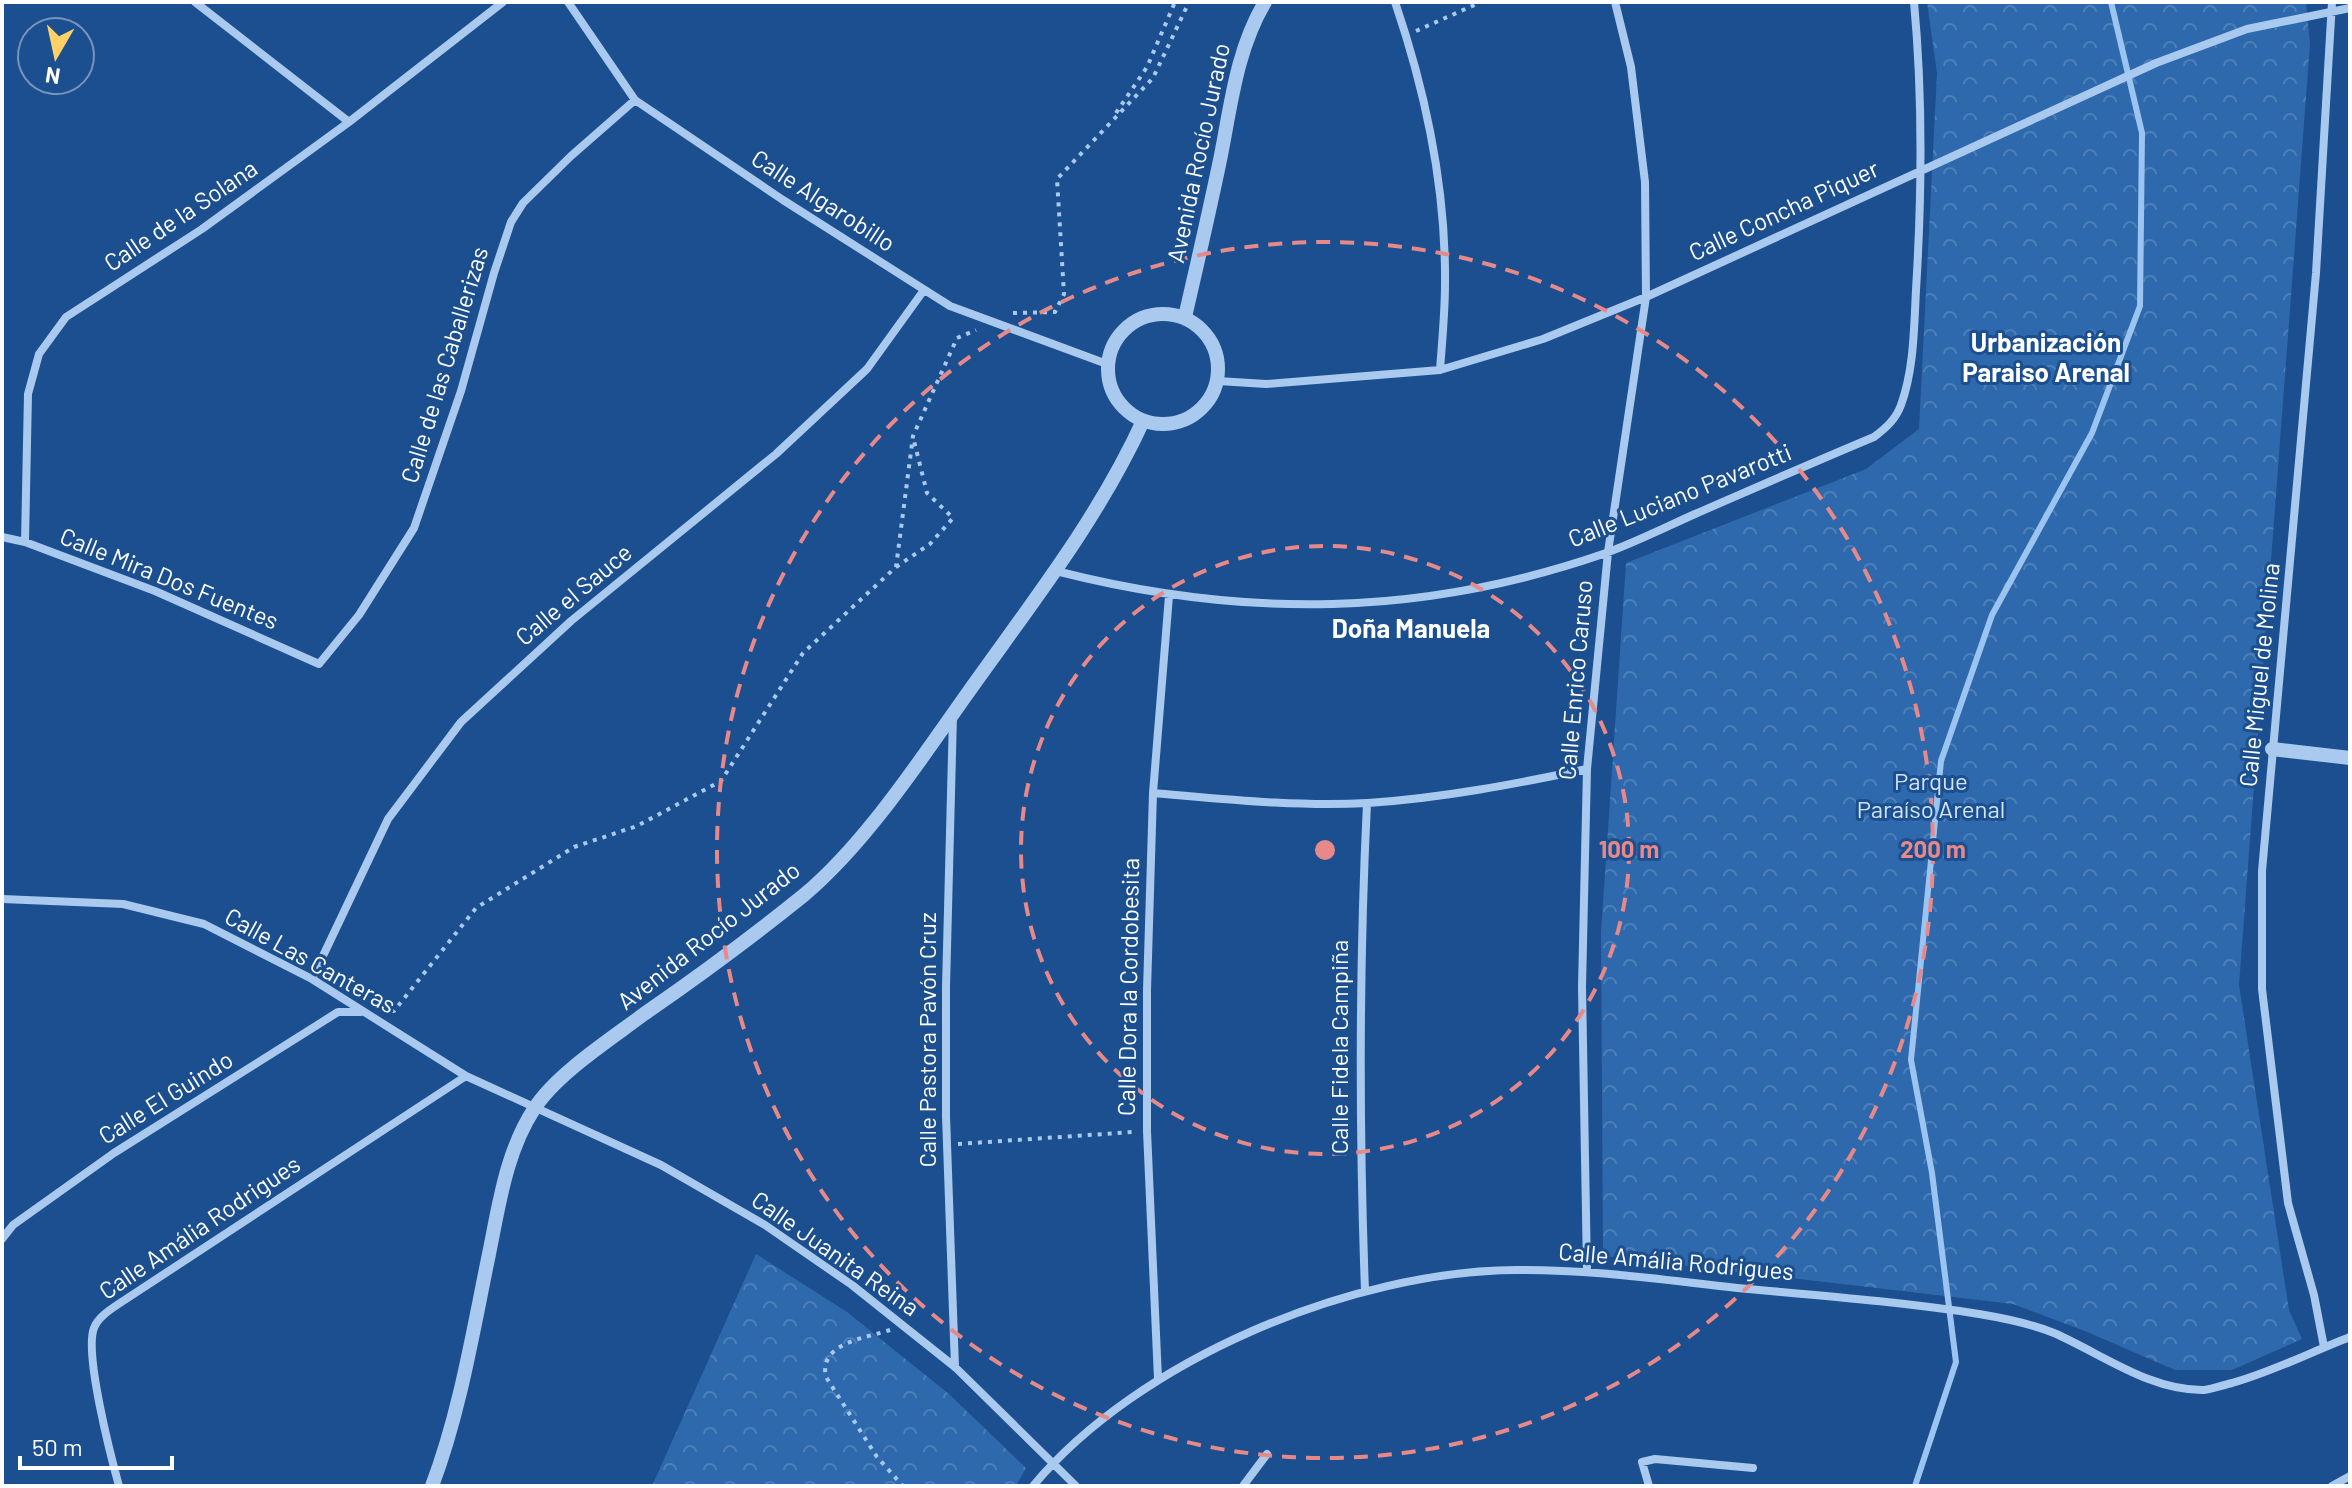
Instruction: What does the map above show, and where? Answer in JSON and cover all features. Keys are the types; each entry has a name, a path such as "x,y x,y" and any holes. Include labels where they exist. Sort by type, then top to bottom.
{"street":[{"path":"195,2 349,122"},
{"name":"Calle de la Solana","path":"25,542 28,394 39,354 66,317 202,229 349,122 503,2"},
{"name":"Calle Algarobillo","path":"568,2 635,100 783,200 950,306 1107,364"},
{"name":"Avenida Rocío Jurado","path":"1185,317 1240,58 1265,2"},
{"path":"1395,2 1428,113 1441,198 1445,284 1440,370"},
{"name":"Calle Enrico Caruso","path":"1587,1271 1582,987 1587,769 1608,552 1646,297 1645,182 1631,67 1615,2"},
{"name":"Calle Luciano Pavarotti","path":"1056,571 1112,586 1169,596 1258,605 1362,604 1436,596 1523,578 1608,552 1874,437 1894,419 1906,389 1911,352 1922,169 1920,64 1914,2"},
{"name":"Calle Concha Piquer","path":"1218,381 1266,384 1440,370 1543,339 1646,297 2156,63 2247,29 2332,6 2350,8"},
{"name":"Calle Miguel de Molina","path":"2324,1347 2314,1295 2288,1203 2262,989 2262,871 2316,273 2332,6"},
{"name":"Calle de las Caballerizas","path":"319,664 359,615 414,528 461,391 511,222 523,203 635,100"},
{"name":"Calle el Sauce","path":"312,979 388,819 461,722 571,621 788,443 867,369 924,290"},
{"path":"1160,313 1185,317 1212,341 1218,360 1218,381 1211,399 1198,413 1181,422 1162,425 1143,421 1123,408 1111,388 1107,364 1113,345 1124,329 1141,318 1160,313"},
{"name":"Avenida Rocío Jurado","path":"432,1486 467,1362 502,1191 515,1144 535,1107 569,1072 605,1043 736,949 808,892 881,812 1074,546 1123,464 1143,421"},
{"name":"Calle Mira Dos Fuentes","path":"2,537 25,542 155,591 319,664"},
{"name":"Calle Dora la Cordobesita","path":"1158,1379 1147,1131 1149,897 1153,793 1169,596"},
{"name":"Calle Pastora Pavón Cruz","path":"954,713 946,987 947,1144 955,1367"},
{"path":"2272,749 2350,758"},
{"path":"1153,793 1297,804 1367,803 1478,792 1587,769"},
{"name":"Calle Fidela Campiña","path":"1365,1291 1359,1067 1360,936 1367,803"},
{"name":"Calle Las Canteras","path":"2,899 123,904 204,924 312,979 466,1076 535,1107"},
{"name":"Calle El Guindo","path":"2,1239 13,1225 127,1145 338,1012 362,1012"},
{"name":"Calle Amália Rodrigues","path":"119,1486 105,1432 92,1357 94,1327 100,1319 466,1076"},
{"name":"Calle Juanita Reina","path":"535,1107 661,1165 765,1225 852,1285 955,1367 1076,1486"},
{"name":"Calle Amália Rodrigues","path":"1033,1486 1053,1463 1158,1379 1295,1314 1365,1291 1438,1277 1513,1270 1587,1271 1906,1304 1983,1315 2050,1331 2156,1383 2206,1390 2252,1377 2350,1337"},
{"path":"1243,1486 1267,1454"},
{"path":"1649,1486 1642,1462 1655,1459 1753,1468"},
{"path":"2332,1486 2350,1476"}],"path":[{"path":"1107,125 1147,67 1175,2"},
{"path":"896,567 913,436 957,338 995,322 1007,313 1055,312 1064,294 1057,179 1153,78 1189,2"},
{"path":"1406,36 1481,2"},
{"path":"362,1012 394,1011 476,908 574,847 637,826 721,781 803,653 896,567 930,544 953,518 927,493 913,436"},
{"path":"947,1144 1147,1131"},
{"path":"903,1486 877,1457 826,1377 824,1368 826,1357 834,1350 904,1326"}],"green space":[{"name":"Parque Paraíso Arenal","path":"1927,2 2306,2 2310,44 2239,985 2289,1310 2302,1339 2232,1370 2175,1370 2013,1304 1603,1256 1601,933 1626,563 1866,469 1919,429 1937,73"},
{"path":"756,1254 847,1312 949,1394 1026,1468 1016,1486 652,1486"}],"waterway":[{"path":"1915,1486 1956,1362 1932,1173 1911,1060 1941,761 1992,615 2092,433 2140,306 2142,133 2111,2"}],"district":[{"name":"Urbanización Paraiso Arenal","path":"2046,358"},
{"name":"Doña Manuela","path":"1411,629"}]}
